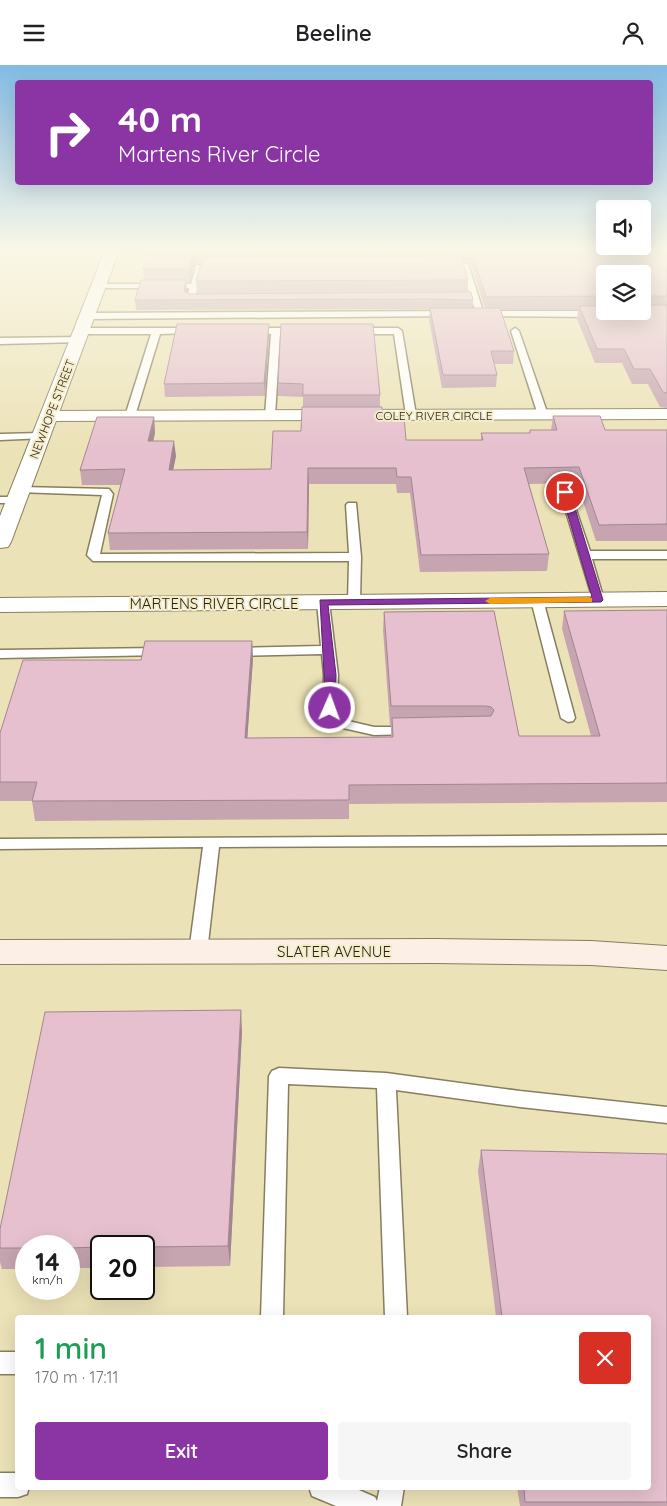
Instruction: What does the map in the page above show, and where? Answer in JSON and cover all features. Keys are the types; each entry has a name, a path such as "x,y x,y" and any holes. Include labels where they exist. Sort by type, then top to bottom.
{"main road":[{"name":"SLATER AVENUE","path":"0,951 591,953 667,959"}],"street":[{"name":"NEWHOPE STREET","path":"0,542 12,497 50,417 88,316"},
{"name":"COLEY RIVER CIRCLE","path":"50,417 667,414"},
{"name":"MARTENS RIVER CIRCLE","path":"0,605 667,599"}],"lane":[{"path":"88,316 368,315"},
{"path":"130,416 156,331"},
{"path":"0,341 156,331 202,331"},
{"path":"239,331 314,331"},
{"path":"270,416 276,331"},
{"path":"342,331 398,331 411,415"},
{"path":"515,331 543,415"},
{"path":"0,437 42,436"},
{"path":"12,497 105,491 108,494 94,555 96,558 355,557"},
{"path":"565,492 598,600"},
{"path":"352,505 355,557 354,602"},
{"path":"585,555 667,555"},
{"path":"537,601 568,718"},
{"path":"323,602 331,675 330,708 339,723 374,731 420,731"},
{"path":"219,652 328,651"},
{"path":"0,654 179,652"},
{"path":"0,845 667,840"},
{"path":"198,951 212,842"},
{"path":"272,1315 279,1076 386,1081 520,1099 667,1115"},
{"path":"386,1081 396,1315"},
{"path":"0,1363 15,1363"},
{"path":"0,1485 15,1485"},
{"path":"328,1490 366,1506"},
{"path":"388,1506 391,1490"}],"shaded area":[{"path":"0,315 596,315 596,320 651,320 651,315 667,315 667,1506 0,1506"}],"building":[{"path":"431,315 502,315 514,351 491,351 497,375 443,375"},
{"path":"583,315 596,315 596,320 651,320 651,315 667,315 667,393 663,392 650,369 634,369 624,349 597,349"},
{"path":"177,324 269,324 264,383 164,384"},
{"path":"281,324 373,324 380,395 303,395 303,384 278,383"},
{"path":"302,407 382,407 383,417 404,417 406,440 483,440 481,433 530,433 530,430 557,430 553,416 600,416 605,430 667,430 667,524 599,525 579,467 524,468 549,554 421,555 411,477 397,477 396,468 308,468 307,532 108,533 125,469 80,470 97,417 154,417 148,441 174,441 169,470 271,469 273,431 301,431"},
{"path":"667,610 667,783 349,785 349,800 32,801 37,782 0,782 0,733 23,660 141,660 145,641 252,641 245,738 393,737 392,718 491,716 494,710 486,706 391,706 384,612 494,611 519,736 600,736 564,611"},
{"path":"241,1010 228,1246 155,1247 155,1235 90,1235 90,1247 80,1248 80,1235 15,1235 15,1248 0,1248 0,1229 45,1012"},
{"path":"481,1150 667,1154 667,1502 525,1502 524,1490 651,1490 651,1315 502,1315"}],"slow traffic":[{"path":"490,601 589,600"}],"route":[{"path":"330,708 331,675 323,602 598,600 565,492"}]}
